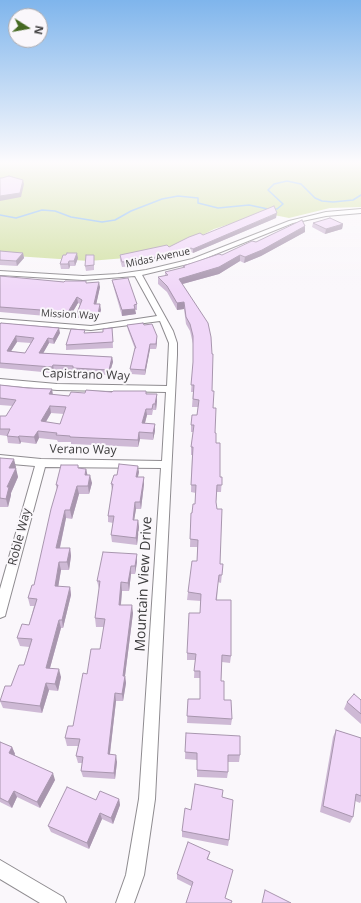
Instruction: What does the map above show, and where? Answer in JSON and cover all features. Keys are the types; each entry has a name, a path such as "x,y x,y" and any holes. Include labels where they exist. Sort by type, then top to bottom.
{"street":[{"name":"Midas Avenue","path":"0,273 83,278 138,274 194,261 291,222 326,214 361,211"},
{"name":"Mountain View Drive","path":"126,903 134,874 147,799 173,343 162,318 138,274"},
{"name":"Mission Way","path":"0,321 91,328 162,318"},
{"name":"Capistrano Way","path":"0,382 57,387 171,389"},
{"name":"Verano Way","path":"0,459 41,462 166,465"},
{"name":"Roble Way","path":"0,612 41,462"},
{"path":"0,869 57,903"}],"green space":[{"path":"0,205 361,205 361,207 330,208 289,218 274,215 258,215 214,229 189,242 126,258 89,261 0,255"}],"building":[{"path":"274,206 277,213 193,249 191,248 182,252 135,261 122,262 120,255 167,245 169,247 189,237 200,233 203,235"},
{"path":"330,218 343,224 326,229 313,223"},
{"path":"302,220 305,226 262,250 245,257 240,255 219,267 179,279 208,323 211,337 213,354 213,408 216,408 215,433 216,443 220,443 220,477 222,477 222,485 217,485 216,502 217,509 222,509 220,564 223,564 222,575 219,575 216,600 231,600 231,656 222,655 221,681 224,681 224,700 231,700 232,719 187,716 188,699 200,699 200,671 194,671 196,654 187,653 189,613 200,613 201,594 188,592 192,561 197,561 198,540 190,539 191,513 193,504 195,504 196,485 191,485 193,447 191,447 194,425 191,425 192,415 197,415 199,400 193,399 194,385 191,385 193,336 190,324 186,317 184,302 177,303 167,286 158,277 168,275 165,272 185,267 183,266 219,254 222,255 252,241 256,242"},
{"path":"0,251 23,253 16,261 0,260"},
{"path":"67,253 77,253 74,261 69,261 68,264 60,264 63,255 66,255"},
{"path":"86,255 94,255 94,265 85,266"},
{"path":"0,276 64,282 99,282 94,304 100,304 98,314 77,313 82,300 77,297 68,312 0,307"},
{"path":"128,278 137,304 134,305 135,309 122,310 112,280"},
{"path":"143,323 144,325 152,324 157,336 156,344 150,344 145,370 130,369 136,348 127,325"},
{"path":"0,324 59,328 53,339 48,338 39,353 112,357 109,370 73,368 73,366 53,365 52,367 0,363","holes":["16,336 34,338 25,353 7,351"]},
{"path":"112,328 113,342 66,345 71,329 85,330 84,333 103,332 103,329"},
{"path":"0,385 52,389 49,394 69,396 71,392 85,393 86,390 112,392 146,391 146,394 157,394 155,404 153,404 152,409 146,409 142,423 155,424 153,433 139,432 138,440 70,437 56,435 57,433 38,431 34,437 7,436 10,429 0,429 0,416 6,416 16,400 0,398","holes":["50,406 66,407 60,424 41,421"]},
{"path":"0,458 14,459 9,468 16,468 7,487 9,487 6,499 0,498"},
{"path":"119,464 138,466 136,477 144,477 140,502 135,502 133,520 138,520 136,538 111,535 114,516 108,516 113,484 111,484 114,475 117,475"},
{"path":"61,465 78,465 78,468 86,469 85,475 90,475 88,486 77,486 70,510 65,510 56,548 70,548 67,562 59,562 55,586 70,587 62,620 59,620 46,668 59,669 55,684 46,683 40,706 0,701 5,686 11,686 19,665 24,665 32,639 17,638 22,624 29,625 37,599 28,598 32,585 34,585 51,509 58,485 56,485"},
{"path":"103,552 137,554 135,566 131,566 128,583 121,582 119,605 132,605 123,676 125,676 122,694 115,693 108,754 116,755 114,773 81,771 83,757 76,756 80,739 65,738 68,726 73,726 83,673 87,674 91,649 100,649 105,619 95,618 100,581 97,581"},
{"path":"354,694 361,700 361,714 347,702"},
{"path":"336,730 361,738 361,796 356,794 353,817 323,806"},
{"path":"186,733 240,736 240,755 228,755 228,772 197,770 197,753 185,752"},
{"path":"0,742 12,747 9,753 53,773 37,802 14,791 8,802 0,798"},
{"path":"195,784 223,790 222,797 233,800 229,840 182,831 185,808 191,810"},
{"path":"67,787 96,800 100,791 119,799 111,818 100,813 87,843 48,826"},
{"path":"188,842 210,852 207,859 233,870 225,898 232,901 231,903 186,903 193,882 177,874"},
{"path":"265,890 291,903 262,903"}],"waterway":[{"path":"0,215 16,218 42,210 55,211 71,217 102,222 115,220 131,211 146,205"},
{"path":"207,205 218,208 248,205"},
{"path":"250,205 268,209 277,209 282,205"}]}
